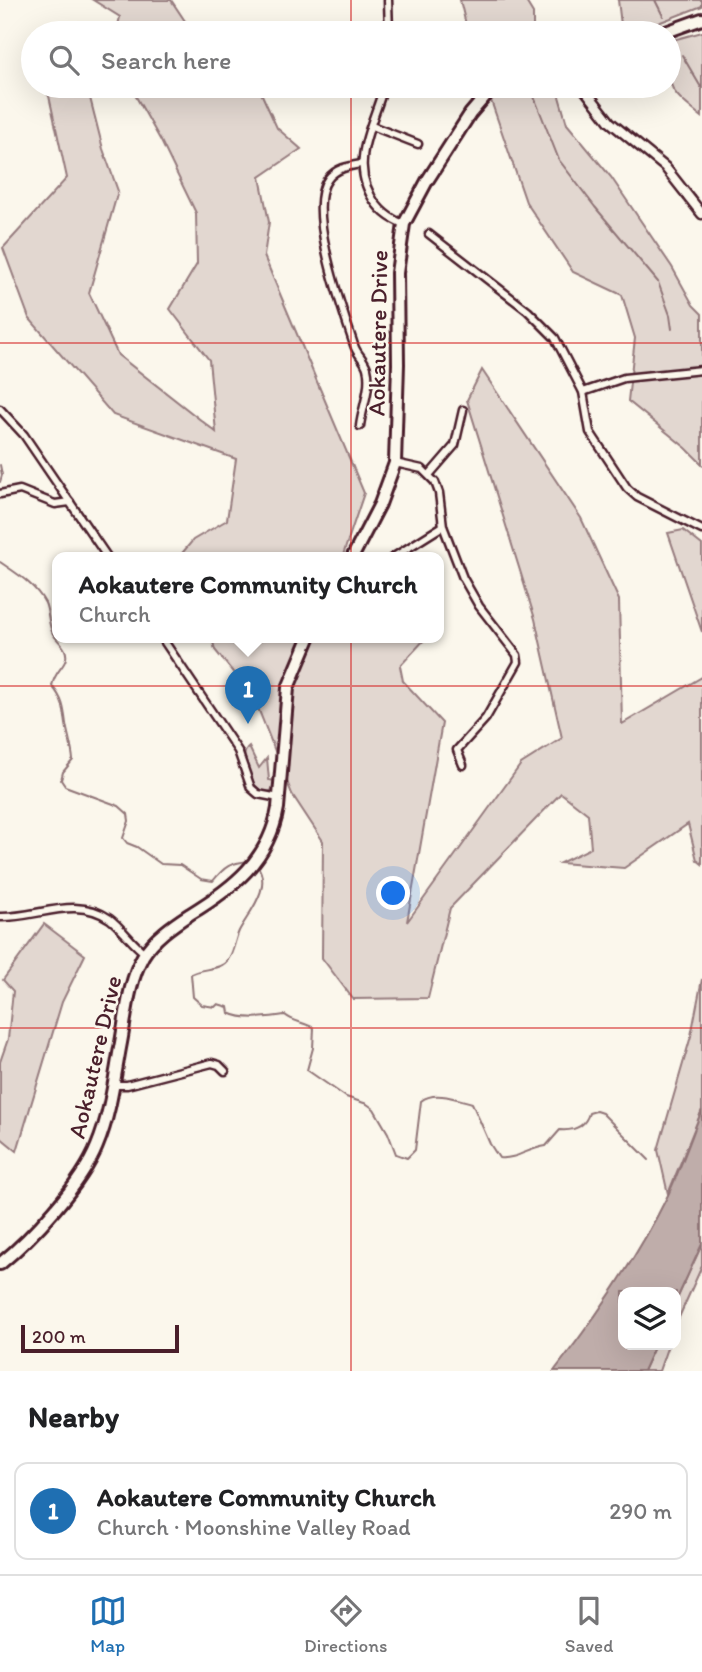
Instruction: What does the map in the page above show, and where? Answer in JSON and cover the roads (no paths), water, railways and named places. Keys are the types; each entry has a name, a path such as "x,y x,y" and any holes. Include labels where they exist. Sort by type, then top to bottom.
{"highway":[{"path":"681,27 702,19"},
{"name":"Aokautere Drive","path":"355,552 389,484 395,463 397,273 404,224 423,187 470,114 484,98"},
{"name":"Aokautere Drive","path":"0,1264 39,1226 90,1161 103,1131 114,1085 133,979 145,953 168,929 230,888 252,867 274,827 288,688 307,643"}],"street":[{"path":"388,0 389,21"},
{"path":"380,98 361,164 366,187 374,202 393,220 404,224"},
{"path":"591,98 610,122 665,167 702,214"},
{"path":"372,126 418,144"},
{"path":"360,426 368,376 365,364 354,346 333,281 319,201 325,184 334,173 346,166 361,164"},
{"path":"429,234 528,311 555,338 583,392 590,432 627,488 637,497 702,530"},
{"path":"583,392 624,378 702,370"},
{"path":"0,409 24,435 104,552"},
{"path":"430,474 455,445 463,410"},
{"path":"395,463 422,469 430,474 439,493 443,526 463,578 479,606 517,655 518,662 486,718 457,750 463,765"},
{"path":"0,494 20,490 55,503 70,502"},
{"path":"402,552 443,526"},
{"path":"165,643 239,751 251,788 258,794 279,798"},
{"path":"0,918 19,918 64,907 81,907 98,912 112,921 145,953"},
{"path":"114,1085 127,1085 212,1063 225,1071"}],"waterway":[{"path":"655,0 663,16"},
{"path":"682,55 702,89"},
{"path":"535,98 559,160 658,282 672,329"},
{"path":"0,465 0,482"},
{"path":"0,562 25,580 41,597 52,632"},
{"path":"60,643 66,651 65,661 52,686 62,704 73,760 63,772 61,780 65,786 119,806 128,814 129,821 123,838 161,864 180,865 201,879 213,881 228,866 249,861"},
{"path":"257,865 261,873 261,891 239,931 231,955 218,967 191,974 193,997 202,1005 215,1007 218,1004 228,1007 229,1013 243,1017 285,1015 314,1028 313,1048 307,1070 346,1097 374,1109 396,1154 407,1158 415,1150 421,1101 439,1096 472,1103 499,1158 546,1146 560,1130 578,1127 585,1122 589,1113 596,1111 602,1113 649,1160"}],"place":[{"name":"Aokautere Community Church","path":"248,724"}]}
